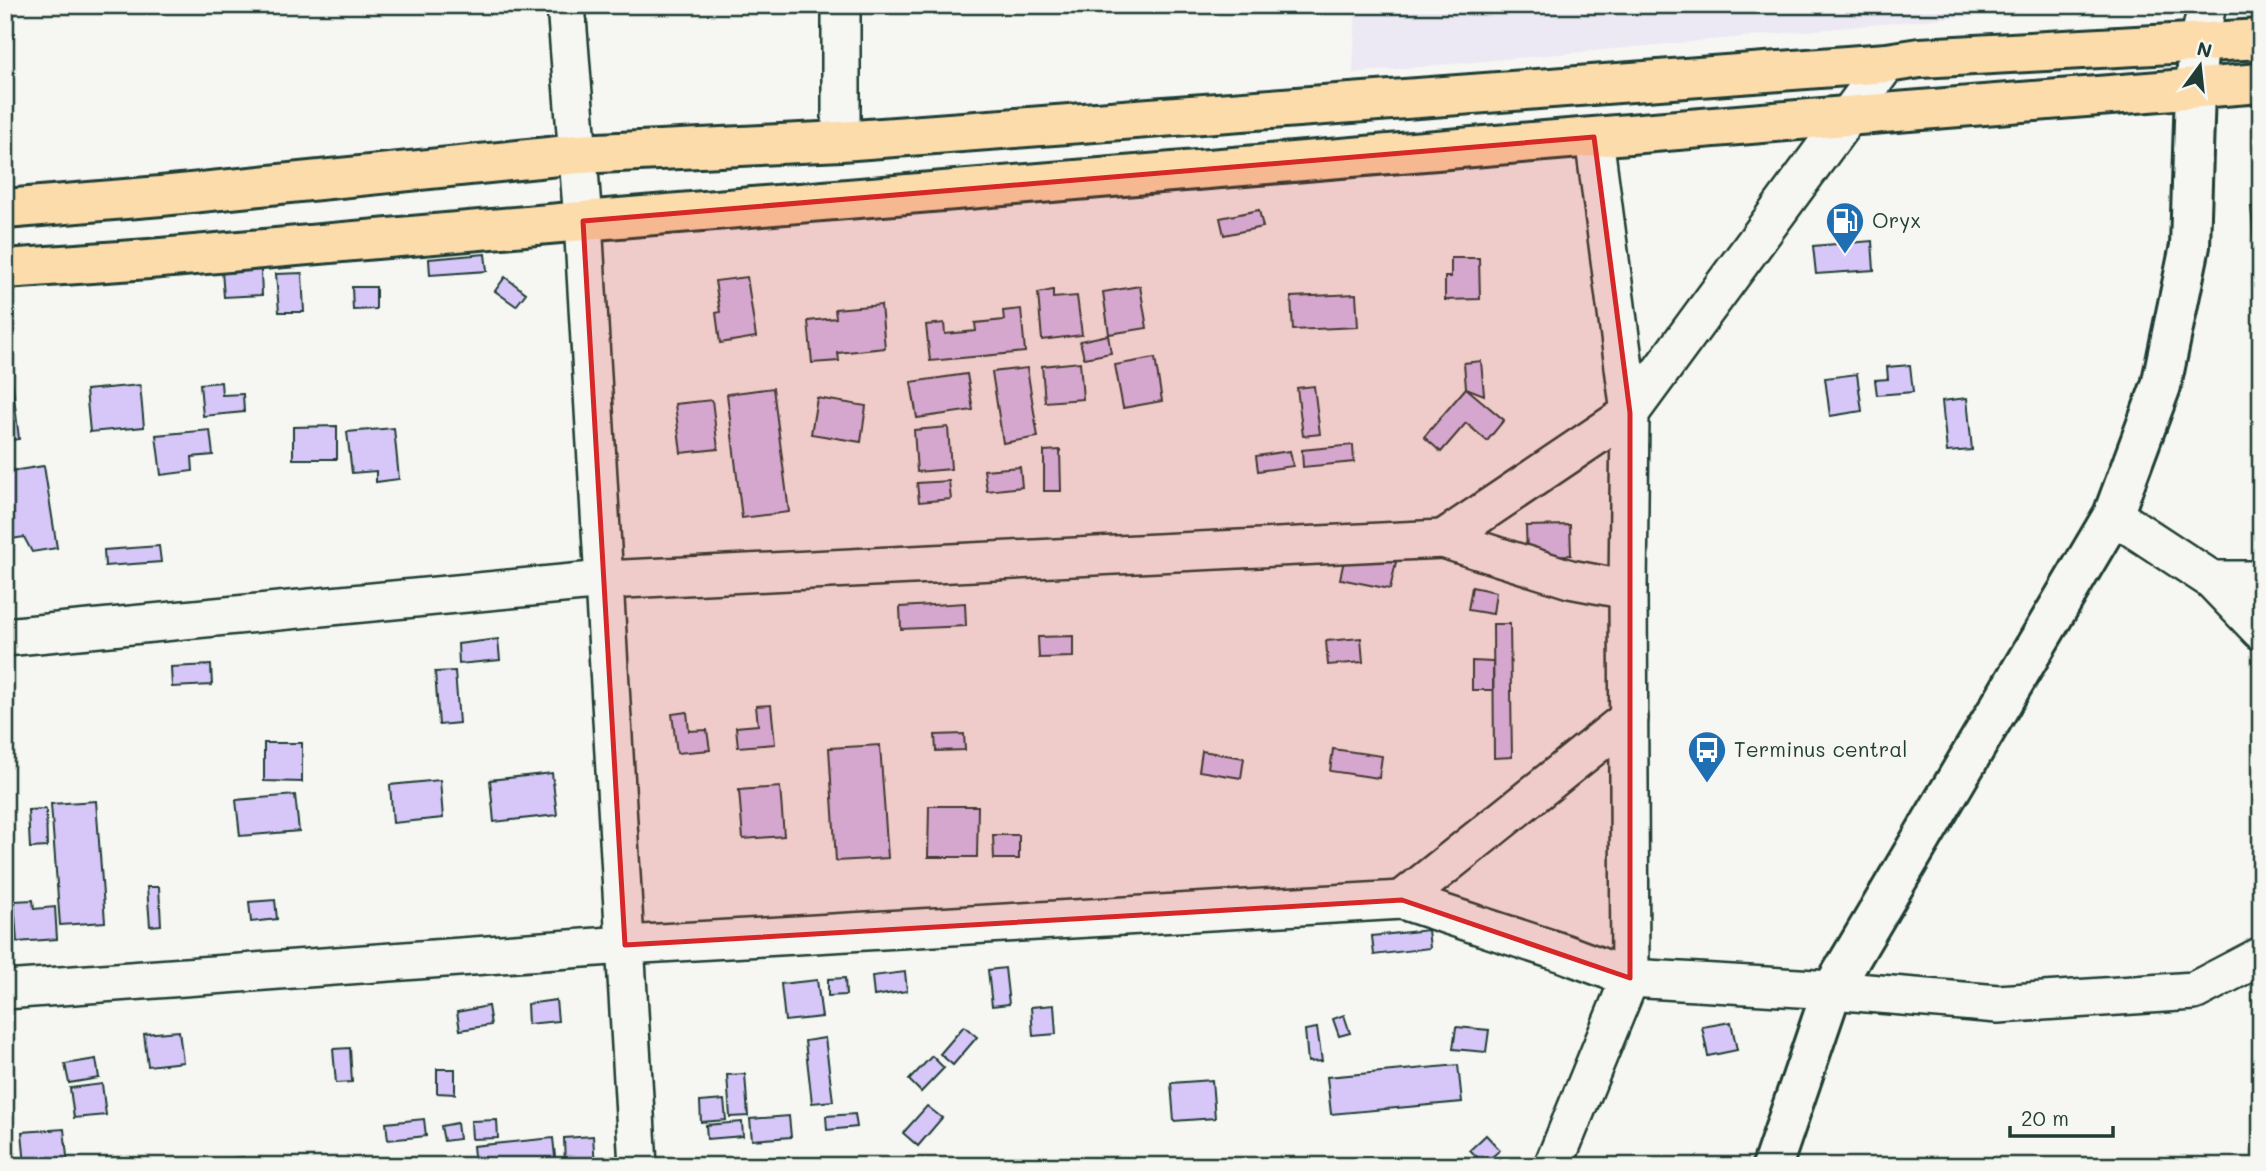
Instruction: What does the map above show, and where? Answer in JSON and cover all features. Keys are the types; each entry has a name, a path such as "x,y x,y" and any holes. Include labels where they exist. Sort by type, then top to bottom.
{"main road":[{"path":"5,209 578,154 841,141 1887,63 1920,58 2261,39"},
{"path":"5,269 2261,83"}],"street":[{"path":"566,5 583,220 638,1166"},
{"path":"841,5 841,141"},
{"path":"1772,1166 1832,990 2113,515 2161,386 2190,246 2195,90 2199,43 2207,5"},
{"path":"1443,539 1630,414 1887,63"},
{"path":"1553,1166 1630,978 1630,414 1594,137"},
{"path":"2113,515 2212,579 2261,631"},
{"path":"5,638 604,580 1443,539 1570,579 1628,590"},
{"path":"2212,579 2261,580"},
{"path":"1402,900 1629,718"},
{"path":"5,990 625,945 1402,900 1630,978 1832,990 1998,1004 2194,992 2261,956"}],"highlighted area":[{"path":"1594,137 1630,413 1630,978 1402,900 625,945 583,221"}],"shaded area":[{"path":"1356,5 2046,5 2043,9 1353,73"}],"building":[{"path":"2261,206 2261,251 2255,251 2251,207"},
{"path":"1259,210 1263,227 1224,235 1220,218"},
{"path":"1872,241 1874,270 1816,274 1813,246"},
{"path":"485,254 487,271 430,275 429,259"},
{"path":"1451,258 1479,258 1480,299 1445,300 1445,277 1451,277"},
{"path":"261,270 262,295 224,297 222,271"},
{"path":"302,273 304,312 279,312 276,274"},
{"path":"505,277 526,293 516,306 495,291"},
{"path":"747,277 756,337 720,343 716,313 720,312 715,281"},
{"path":"1140,286 1147,328 1109,334 1103,292"},
{"path":"352,287 376,287 376,309 353,310"},
{"path":"1053,290 1053,298 1077,296 1082,335 1042,340 1038,293"},
{"path":"1356,294 1358,327 1293,330 1291,297"},
{"path":"881,305 885,348 838,353 839,361 812,363 808,321 836,318 835,309"},
{"path":"1021,309 1025,352 930,361 926,325 944,323 945,334 976,331 975,323 1004,320 1003,311"},
{"path":"1108,335 1111,353 1084,358 1080,341"},
{"path":"1155,358 1162,401 1123,408 1115,365"},
{"path":"1481,361 1484,395 1466,388 1464,363"},
{"path":"1080,362 1083,399 1045,402 1042,366"},
{"path":"1910,365 1913,392 1877,395 1875,380 1888,379 1887,367"},
{"path":"1027,368 1038,437 1003,443 992,372"},
{"path":"11,371 19,439 5,441 5,372"},
{"path":"967,374 973,410 917,418 911,382"},
{"path":"1857,374 1862,411 1830,416 1825,378"},
{"path":"221,382 222,395 243,394 244,412 203,416 200,384"},
{"path":"140,385 144,427 90,432 86,390"},
{"path":"1314,386 1320,434 1303,436 1297,388"},
{"path":"773,388 789,512 742,518 727,394"},
{"path":"1466,388 1504,420 1487,441 1466,423 1441,452 1424,437"},
{"path":"817,398 866,406 861,442 811,434"},
{"path":"1967,398 1972,450 1947,452 1942,401"},
{"path":"712,400 718,449 681,453 675,404"},
{"path":"337,426 337,459 293,459 293,427"},
{"path":"948,427 951,469 917,472 914,430"},
{"path":"394,428 399,479 376,482 376,471 352,473 347,432"},
{"path":"210,430 213,455 192,457 193,471 161,475 156,435"},
{"path":"1353,445 1354,462 1303,467 1302,450"},
{"path":"1060,450 1061,491 1044,491 1044,451"},
{"path":"1290,451 1293,466 1258,471 1256,456"},
{"path":"44,466 57,548 32,552 24,537 5,540 5,472"},
{"path":"1020,467 1022,487 987,491 984,470"},
{"path":"949,481 951,499 919,502 917,483"},
{"path":"1570,525 1571,555 1527,556 1526,526"},
{"path":"159,546 161,562 105,566 104,550"},
{"path":"1346,551 1396,562 1390,589 1340,579"},
{"path":"1472,587 1496,592 1493,614 1468,610"},
{"path":"965,603 966,626 901,629 900,607"},
{"path":"1493,624 1510,624 1512,757 1494,758"},
{"path":"1073,636 1073,657 1039,658 1038,637"},
{"path":"1361,638 1363,662 1328,665 1326,641"},
{"path":"498,639 500,660 459,664 458,644"},
{"path":"1472,661 1493,662 1493,690 1472,690"},
{"path":"211,665 212,685 172,687 171,667"},
{"path":"455,671 459,723 439,725 435,672"},
{"path":"771,705 775,744 738,747 736,727 758,725 756,706"},
{"path":"687,712 689,731 707,730 710,750 677,753 672,714"},
{"path":"964,734 965,750 936,751 935,735"},
{"path":"264,743 302,743 302,782 264,781"},
{"path":"880,745 888,858 836,861 829,748"},
{"path":"1333,749 1382,756 1379,778 1330,771"},
{"path":"1202,751 1244,758 1241,778 1199,771"},
{"path":"552,773 557,815 494,822 490,780"},
{"path":"440,780 443,818 393,823 390,785"},
{"path":"780,787 784,836 743,839 739,790"},
{"path":"295,795 299,831 240,836 236,800"},
{"path":"96,801 105,922 60,925 51,804"},
{"path":"929,806 978,806 977,857 928,857"},
{"path":"46,809 47,847 30,848 28,810"},
{"path":"993,835 1019,835 1019,859 994,859"},
{"path":"147,887 159,887 161,925 150,926"},
{"path":"33,900 34,909 55,907 57,939 17,942 14,901"},
{"path":"275,900 277,919 251,922 249,902"},
{"path":"1428,930 1430,948 1374,955 1372,936"},
{"path":"1005,968 1009,1004 992,1006 988,970"},
{"path":"905,972 907,991 874,996 872,976"},
{"path":"845,978 846,995 828,996 828,979"},
{"path":"817,980 822,1017 785,1021 781,984"},
{"path":"556,1000 558,1021 528,1024 527,1004"},
{"path":"1054,1005 1056,1034 1033,1036 1031,1007"},
{"path":"488,1006 491,1025 460,1030 457,1012"},
{"path":"1344,1015 1350,1033 1339,1036 1333,1019"},
{"path":"1731,1022 1737,1050 1708,1056 1702,1027"},
{"path":"964,1026 977,1037 953,1065 940,1054"},
{"path":"1456,1027 1489,1030 1486,1052 1453,1049"},
{"path":"1317,1028 1322,1061 1308,1062 1305,1030"},
{"path":"179,1031 183,1062 148,1066 144,1034"},
{"path":"825,1038 833,1101 812,1103 805,1041"},
{"path":"350,1048 352,1082 336,1083 333,1049"},
{"path":"932,1056 944,1068 921,1092 909,1080"},
{"path":"96,1059 99,1078 69,1083 65,1064"},
{"path":"1458,1065 1462,1102 1331,1114 1327,1077"},
{"path":"437,1069 455,1069 455,1094 437,1093"},
{"path":"745,1074 748,1116 730,1117 727,1075"},
{"path":"1212,1080 1215,1118 1174,1121 1171,1083"},
{"path":"102,1084 106,1115 74,1118 70,1088"},
{"path":"724,1100 726,1120 701,1122 700,1102"},
{"path":"927,1106 942,1118 918,1146 903,1133"},
{"path":"855,1114 857,1127 827,1130 826,1116"},
{"path":"789,1116 791,1137 752,1140 750,1119"},
{"path":"424,1119 426,1136 388,1140 386,1123"},
{"path":"497,1120 498,1138 472,1139 471,1121"},
{"path":"742,1122 743,1136 707,1139 706,1125"},
{"path":"457,1123 459,1139 444,1141 441,1126"},
{"path":"64,1129 68,1165 25,1166 22,1132"},
{"path":"1486,1135 1500,1150 1484,1164 1470,1150"},
{"path":"593,1136 595,1166 565,1166 564,1138"},
{"path":"553,1138 556,1166 475,1166 473,1146"},
{"path":"243,1157 244,1166 209,1166 209,1160"}],"place":[{"name":"Oryx","path":"1845,255"},
{"name":"Terminus central","path":"1707,784"}]}
